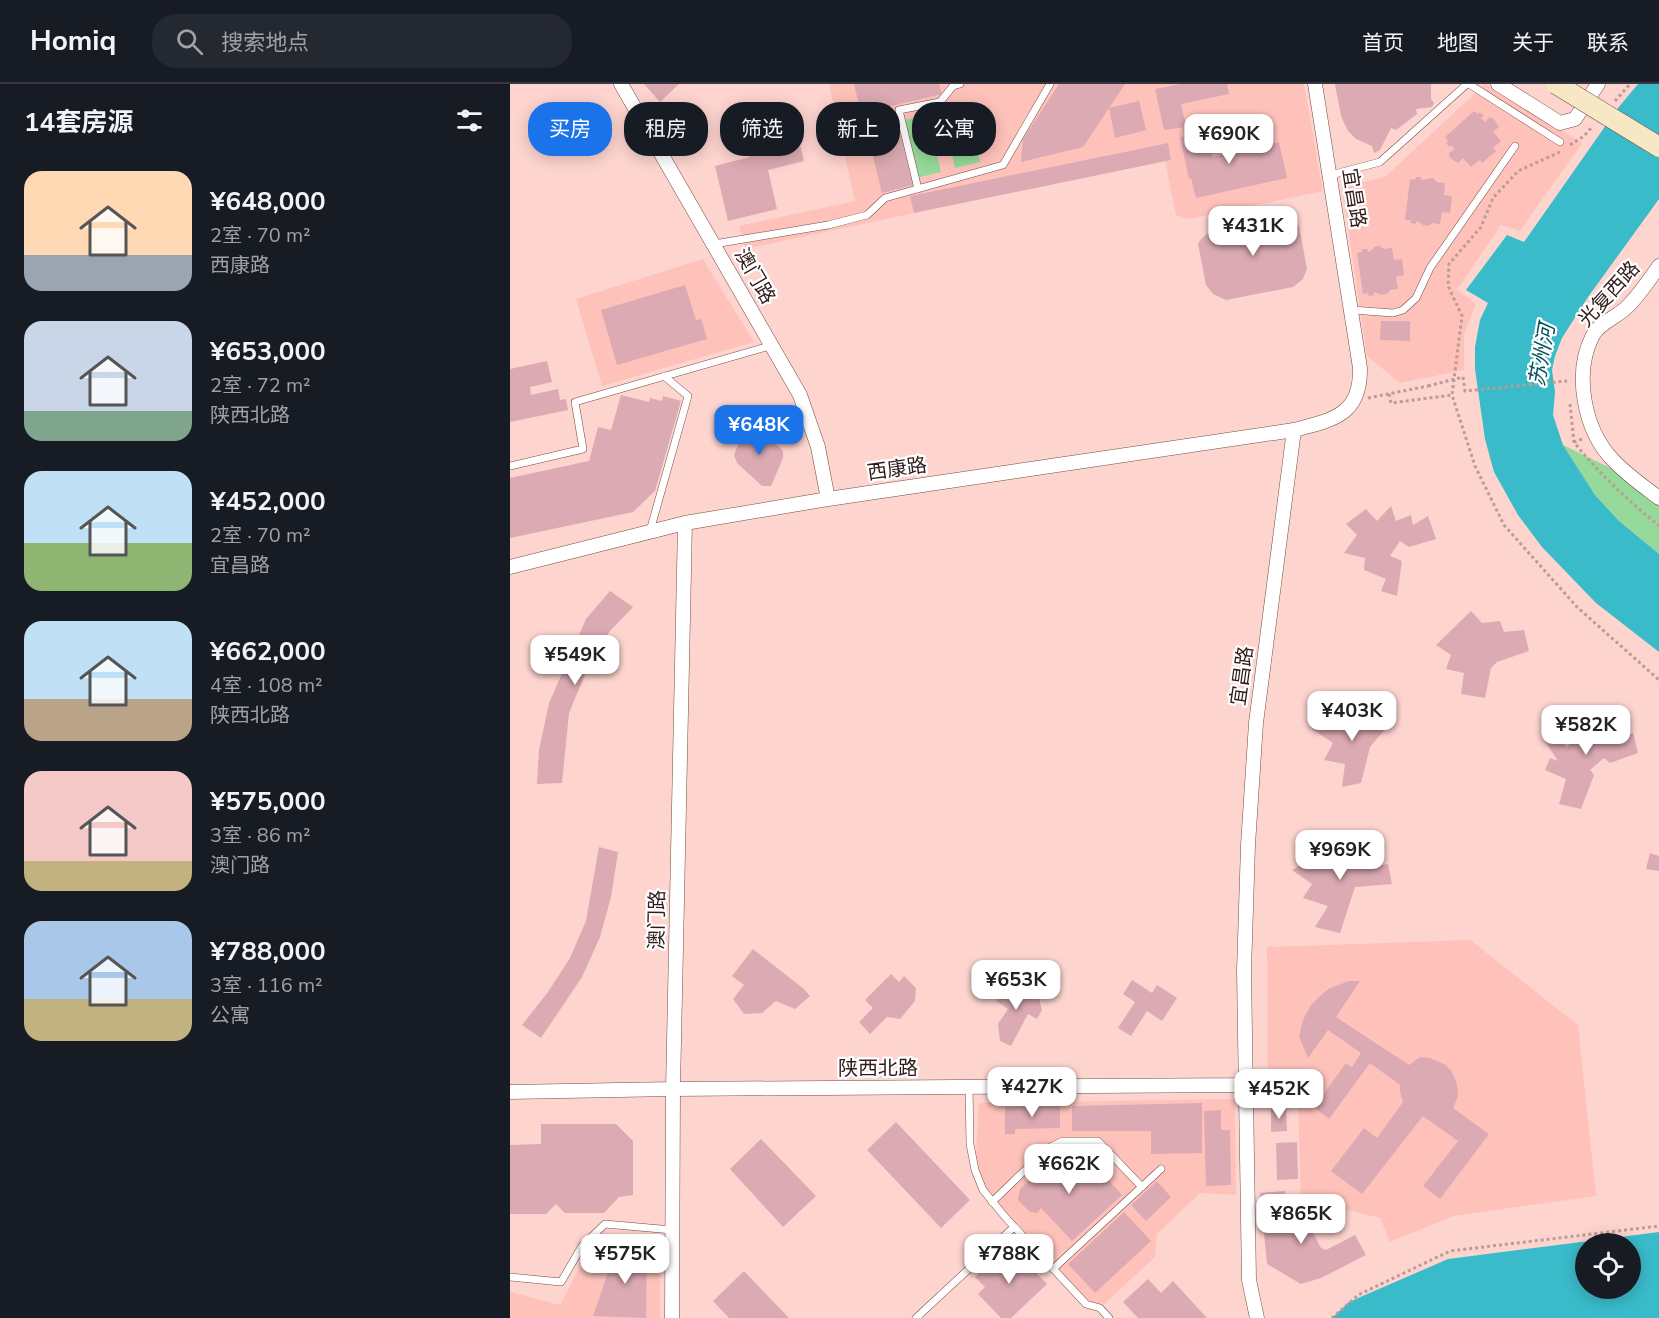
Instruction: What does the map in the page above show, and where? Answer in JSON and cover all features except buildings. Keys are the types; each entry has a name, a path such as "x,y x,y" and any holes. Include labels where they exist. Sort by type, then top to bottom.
{"main road":[{"path":"1556,84 1659,147"}],"street":[{"name":"澳门路","path":"621,84 800,395 810,420 824,472 828,499"},
{"name":"宜昌路","path":"1315,84 1360,368 1360,384 1355,400"},
{"path":"1498,84 1560,123 1575,119 1598,84"},
{"name":"光复西路","path":"1659,266 1626,309 1593,334 1584,364 1583,389 1587,415 1598,441 1612,459 1659,498"},
{"path":"1294,430 1329,421 1345,412 1355,400"},
{"name":"宜昌路","path":"1257,1318 1249,1280 1244,971 1256,723 1294,430"},
{"name":"西康路","path":"510,567 685,523 828,499 1294,430"},
{"name":"澳门路","path":"672,1318 673,1089 685,523"},
{"name":"陕西北路","path":"510,1092 1246,1085"}],"lane":[{"path":"918,189 899,110 940,102 953,86 960,84"},
{"path":"714,244 828,225 867,215 885,198 1002,165 1050,84"},
{"path":"1331,175 1380,162 1468,84 1560,142"},
{"path":"1352,310 1393,314 1403,310 1416,298 1430,268 1515,146"},
{"path":"510,466 583,449 575,402 773,345"},
{"path":"650,532 688,396 664,376"},
{"path":"969,1087 970,1144 975,1170 983,1190 1014,1227 1086,1304 1100,1308 1109,1318"},
{"path":"992,1202 1048,1148 1063,1141 1098,1141 1142,1187"},
{"path":"1053,1269 1161,1169"},
{"path":"510,1277 561,1282 582,1246 605,1224 672,1230"},
{"path":"916,1318 1014,1227"}],"path":[{"path":"1620,84 1627,88"},
{"path":"1612,104 1630,84"},
{"path":"1598,120 1584,136 1555,156 1518,171 1493,198 1481,227 1449,264 1448,286 1462,316 1452,395 1475,465 1504,525 1577,607 1659,680"},
{"path":"1355,400 1463,377 1466,391 1567,381"},
{"path":"1389,394 1390,403 1452,395"},
{"path":"1332,1318 1358,1295 1450,1251 1659,1226"}],"shaded area":[{"path":"829,84 1304,84 1323,191 1189,219 1176,215 1165,161 1171,159 1167,143 911,196 914,213 745,249 739,226 855,201 845,156 900,156 900,102 833,102"},
{"path":"1485,84 1582,143 1520,231 1501,225 1457,290 1476,304 1464,335 1464,370 1400,383 1367,356 1342,187 1385,177"},
{"path":"703,259 754,342 602,386 576,299"},
{"path":"1470,940 1578,1025 1596,1196 1453,1216 1390,1242 1380,1218 1301,1198 1298,1099 1268,1100 1267,947"},
{"path":"1235,1099 1236,1195 1200,1193 1157,1234 1155,1257 1100,1308 1086,1304 992,1202 975,1170 979,1103"},
{"path":"608,1234 660,1237 660,1318 510,1318 510,1292 560,1305 588,1252"}],"green space":[{"path":"912,119 912,156 937,156 941,172 916,178 902,121"},
{"path":"952,156 979,156 980,162 955,168"},
{"path":"1563,445 1631,478 1659,503 1659,554 1619,521 1595,495"}],"water":[{"name":"苏州河","path":"1638,84 1659,84 1659,199 1588,297 1562,338 1552,370 1555,392 1553,415 1563,445 1595,495 1619,521 1659,554 1659,652 1596,603 1542,547 1518,515 1494,472 1485,439 1475,369 1475,347 1480,320 1488,303 1466,290 1507,235 1524,242 1618,108"},
{"path":"1659,1232 1659,1318 1332,1318 1349,1302 1448,1259 1575,1243 1575,1299 1641,1299 1641,1234"}]}
